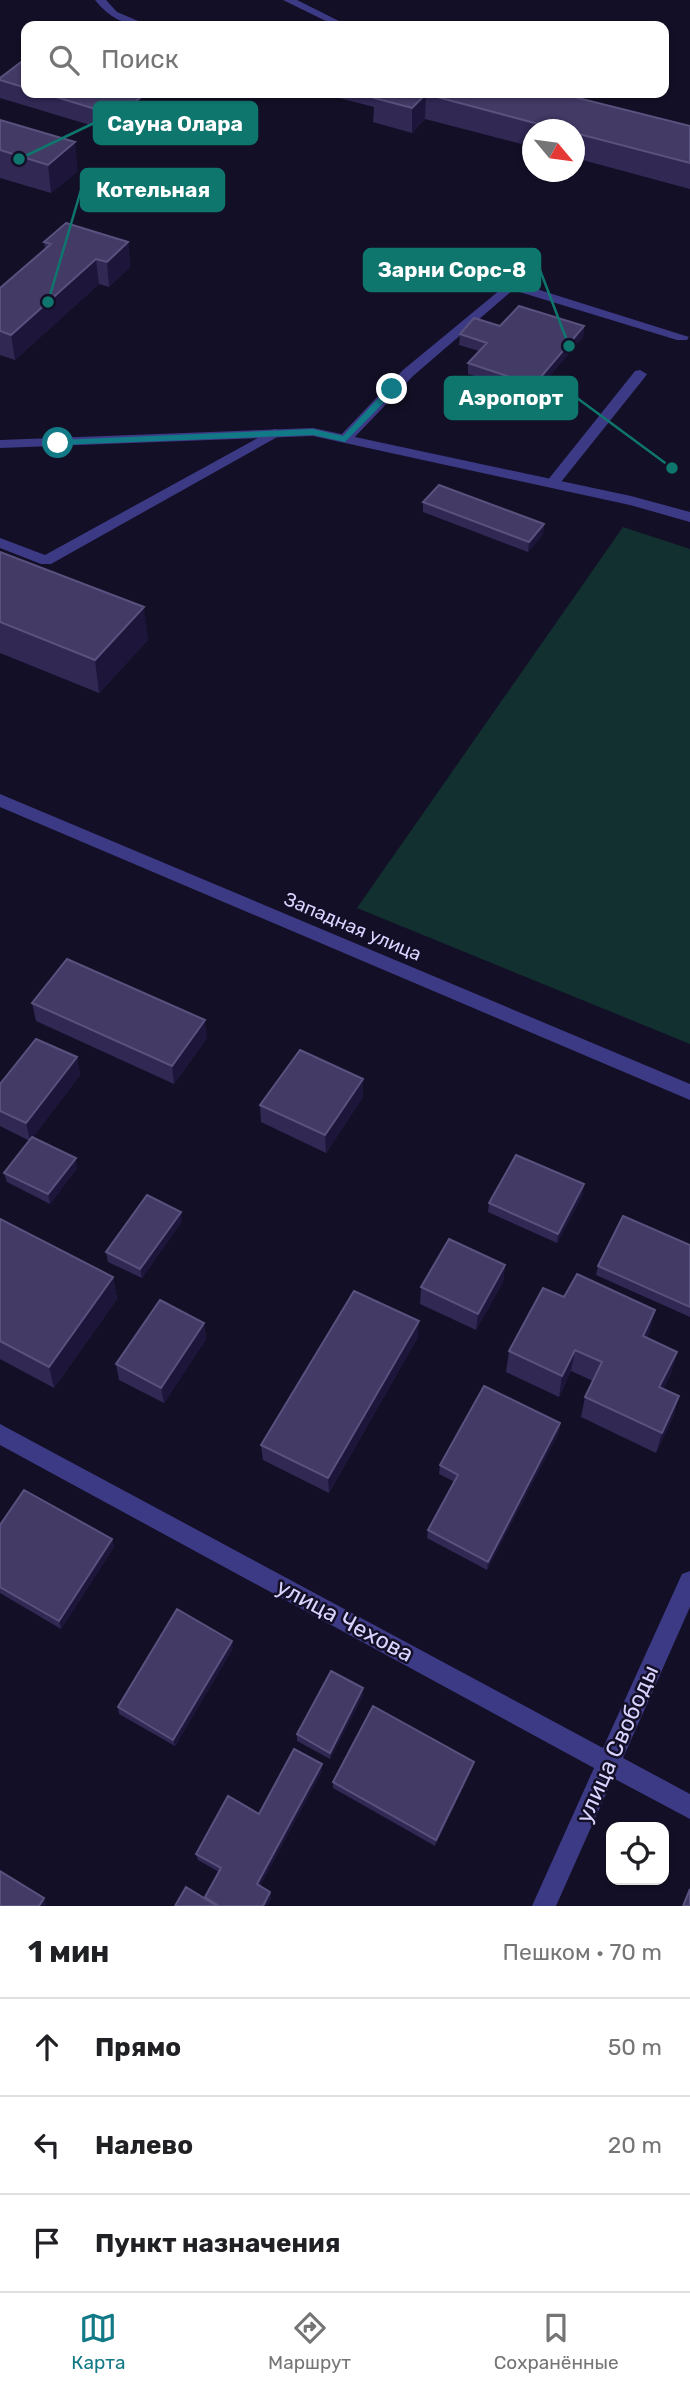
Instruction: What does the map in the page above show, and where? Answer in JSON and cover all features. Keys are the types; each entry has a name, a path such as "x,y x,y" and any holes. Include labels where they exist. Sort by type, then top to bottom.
{"street":[{"path":"100,0 113,14 132,21"},
{"path":"288,0 333,21"},
{"path":"345,439 408,373 511,285 682,337"},
{"path":"552,484 640,374"},
{"path":"1,445 313,432 690,517"},
{"path":"0,543 46,561 274,433"},
{"name":"Западная улица","path":"0,800 690,1091"},
{"name":"улица Чехова","path":"0,1434 690,1807"},
{"name":"улица Свободы","path":"544,1906 690,1582"}],"green space":[{"path":"623,527 690,549 690,1044 357,908"}],"building":[{"path":"21,62 21,86 0,78"},
{"path":"59,98 140,98 118,116"},
{"path":"374,98 422,98 412,108"},
{"path":"441,98 578,98 690,126 690,163 585,136 585,119 522,120"},
{"path":"0,120 75,142 48,165 0,150"},
{"path":"66,223 128,242 107,262 96,259 11,335 0,331 0,288 51,244 44,242"},
{"path":"519,306 584,326 534,385 468,363 487,343 460,334 474,318 500,326"},
{"path":"439,485 544,524 529,542 423,502"},
{"path":"0,552 144,607 95,660 0,622"},
{"path":"67,959 205,1020 172,1066 32,1003"},
{"path":"36,1039 77,1057 26,1123 0,1111 0,1084"},
{"path":"300,1050 363,1079 325,1135 260,1105"},
{"path":"32,1137 76,1158 48,1194 4,1173"},
{"path":"516,1155 584,1184 558,1234 489,1203"},
{"path":"147,1195 181,1212 140,1269 106,1252"},
{"path":"623,1216 690,1245 690,1307 598,1266"},
{"path":"0,1219 113,1277 49,1367 0,1341"},
{"path":"449,1239 505,1265 478,1314 421,1287"},
{"path":"577,1274 655,1310 643,1336 677,1352 659,1387 679,1396 662,1433 585,1397 602,1362 575,1350 562,1376 509,1351 543,1288 564,1297"},
{"path":"354,1291 419,1321 328,1478 261,1445"},
{"path":"160,1300 204,1323 161,1388 116,1364"},
{"path":"484,1386 560,1423 488,1562 428,1530 458,1475 440,1465"},
{"path":"24,1490 112,1539 59,1621 0,1587 0,1525"},
{"path":"177,1609 232,1641 173,1740 118,1707"},
{"path":"331,1671 363,1688 330,1753 297,1734"},
{"path":"373,1706 474,1762 436,1840 333,1782"},
{"path":"294,1749 322,1764 257,1884 270,1892 263,1906 219,1906 205,1897 221,1868 196,1854 228,1796 259,1814"},
{"path":"0,1871 44,1898 39,1906 0,1906"},
{"path":"186,1887 217,1906 175,1906"},
{"path":"690,1889 690,1906 683,1906"}],"place":[{"name":"Сауна Олара","path":"19,159"},
{"name":"Котельная","path":"48,302"},
{"name":"Зарни Сорс-8","path":"569,346"},
{"name":"Аэропорт","path":"672,468"}],"route":[{"path":"58,443 313,432 345,439 392,389"}]}
